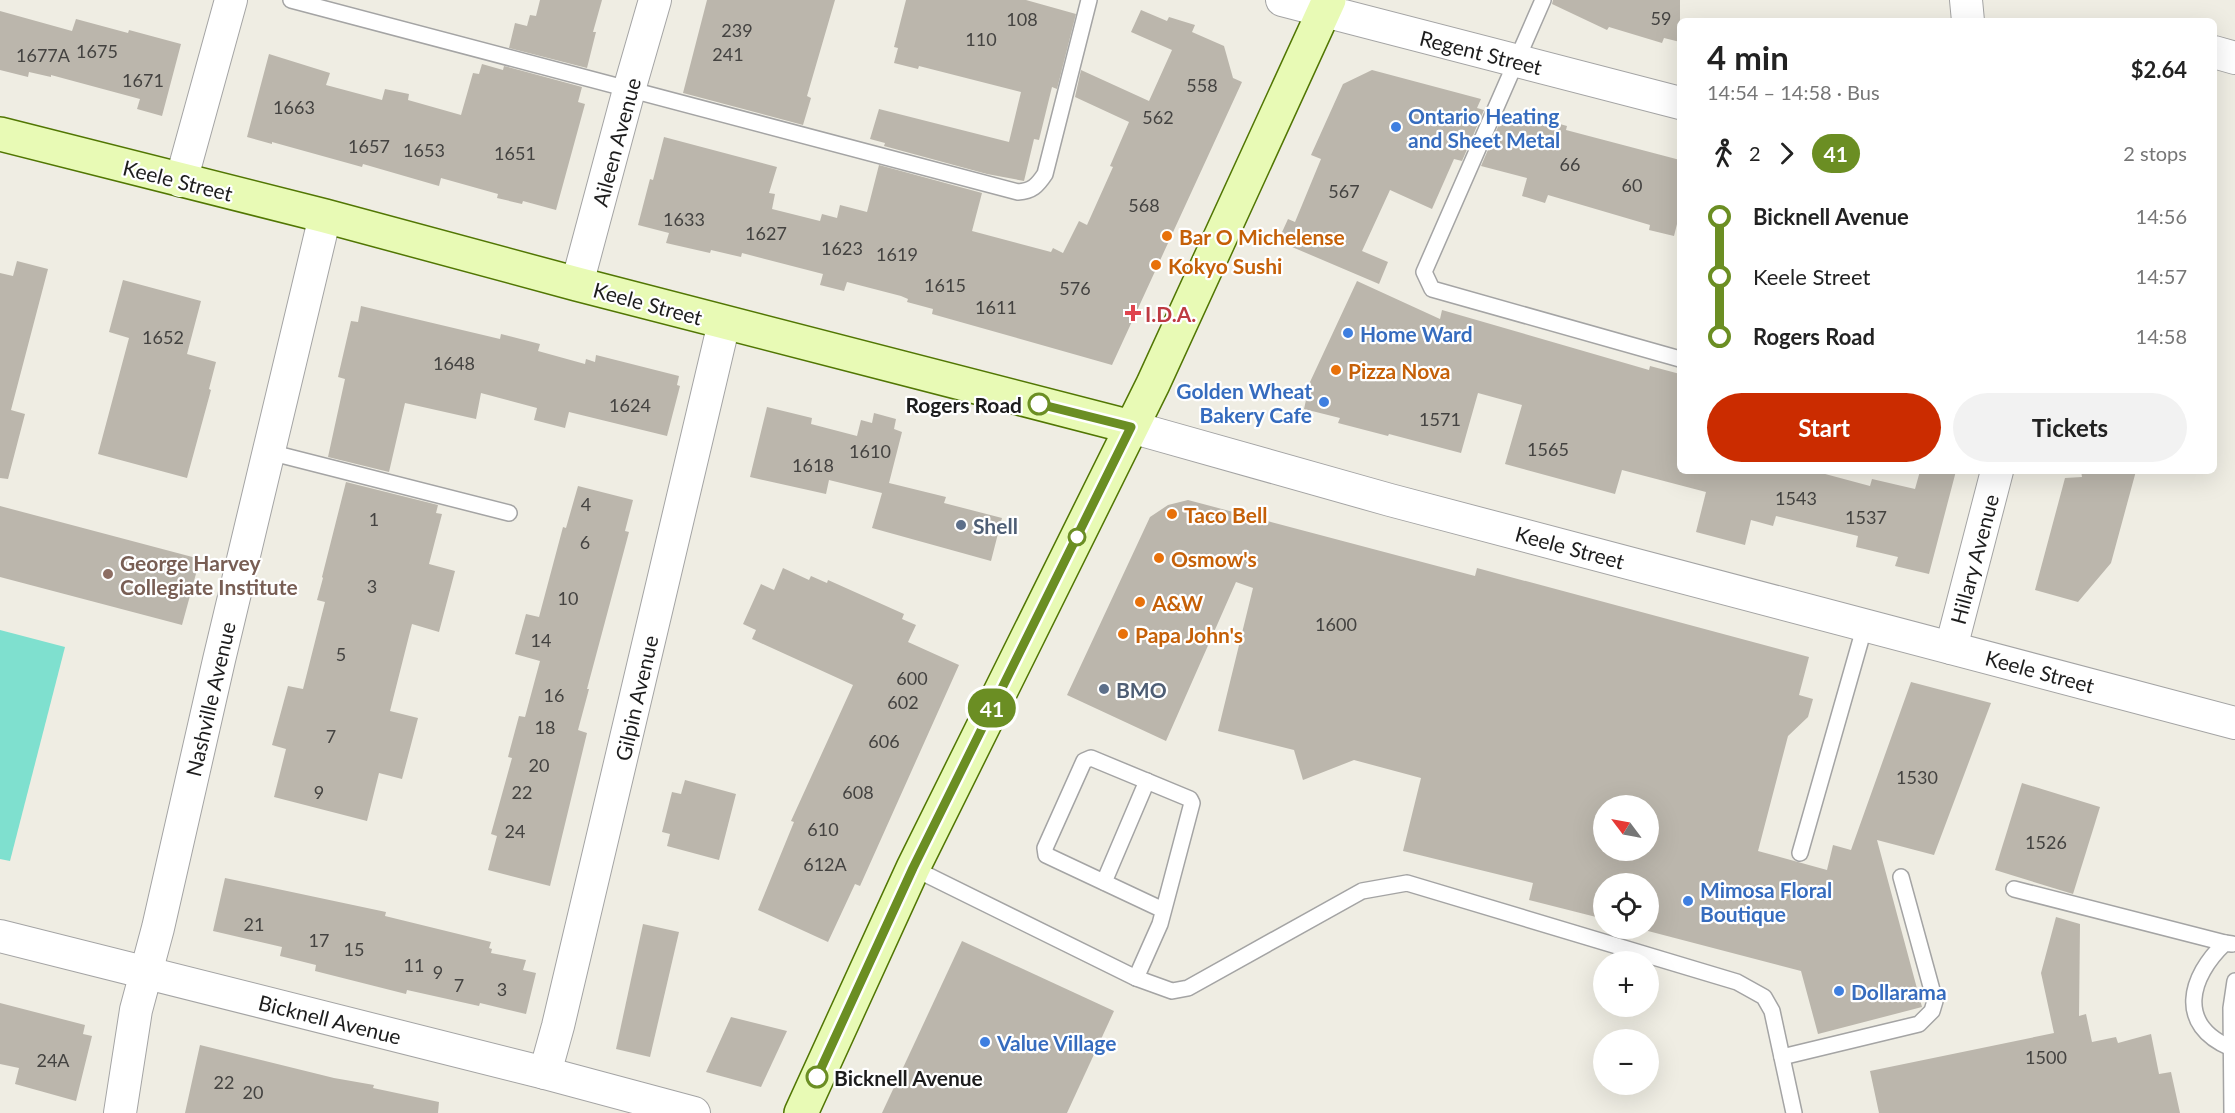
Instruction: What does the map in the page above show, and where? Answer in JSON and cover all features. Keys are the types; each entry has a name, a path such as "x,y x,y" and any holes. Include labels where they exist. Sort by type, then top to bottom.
{"main road":[{"path":"801,1113 913,868 1131,427 1224,232 1327,5"},
{"name":"Keele Street","path":"0,134 325,216 577,284 1131,427"}],"street":[{"path":"181,181 231,0"},
{"name":"Aileen Avenue","path":"577,284 655,0"},
{"name":"Regent Street","path":"1282,0 1327,5 1516,60 1677,102"},
{"path":"1966,0 1968,18"},
{"path":"2217,53 2235,58"},
{"name":"Nashville Avenue","path":"120,1113 136,1010 159,928 216,671 325,216"},
{"name":"Gilpin Avenue","path":"545,1073 724,322"},
{"name":"Keele Street","path":"1131,427 1402,503 2235,723"},
{"name":"Hillary Avenue","path":"1951,648 1996,474"},
{"name":"Bicknell Avenue","path":"0,936 545,1073 694,1113"}],"lane":[{"path":"291,0 1018,192 1029,192 1038,186 1045,174 1089,0"},
{"path":"1543,0 1424,272 1432,289 1677,358"},
{"path":"268,452 509,513"},
{"path":"1800,853 1865,625"},
{"path":"1136,978 1160,924 1192,803 1190,799 1091,758 1084,761 1045,848 1046,855 1163,910"},
{"path":"1104,882 1147,781"},
{"path":"913,868 1136,978 1172,991 1188,988 1362,891 1407,883 1737,982 1764,997 1772,1011 1794,1113"},
{"path":"1782,1057 1919,1024 1932,1011 1935,1001 1901,877"},
{"path":"2014,889 2230,944"},
{"path":"2230,944 2211,956 2200,973 2192,1003 2200,1025 2216,1042 2231,1048"},
{"path":"2232,1113 2231,1008 2235,981"}],"shaded area":[{"path":"0,630 65,647 10,861 0,859"}],"building":[{"path":"540,0 602,0 593,32 596,32 587,68 509,48 515,23 527,26 530,15 536,16"},
{"path":"707,0 835,0 807,96 811,98 803,125 683,93"},
{"path":"906,0 1026,0 1076,14 1057,89 1052,87 1039,140 1034,139 1024,181 987,174 884,146 885,143 870,139 879,109 1009,142 1021,92 919,66 918,69 894,63 898,48 894,47"},
{"path":"1553,0 1680,0 1677,41 1664,38 1662,43 1609,27 1607,30 1552,4"},
{"path":"1141,10 1167,21 1169,17 1195,25 1192,32 1224,46 1233,78 1242,82 1112,365 932,314 933,309 907,302 908,299 901,296 847,282 844,291 820,285 823,274 742,253 741,257 711,250 710,253 666,243 669,233 638,225 664,137 777,167 769,193 775,194 772,209 820,221 822,214 837,218 840,205 867,212 879,165 982,193 972,231 1051,252 1053,248 1063,253 1079,221 1087,225 1113,167 1110,166 1129,122 1075,97 1081,70 1149,101 1172,50 1131,32"},
{"path":"0,11 72,31 76,19 181,44 162,116 137,109 140,99 51,75 51,77 29,72 28,77 0,70"},
{"path":"269,54 330,73 326,85 382,100 385,89 409,94 408,100 461,115 473,73 479,74 482,64 503,70 504,66 582,87 578,102 585,104 556,210 523,201 522,204 497,198 498,194 441,178 439,186 363,164 362,167 247,137"},
{"name":"Ontario Heating and Sheet Metal","path":"1372,70 1481,99 1477,108 1484,110 1462,161 1454,159 1432,209 1390,190 1362,251 1388,262 1379,284 1278,241 1288,219 1295,222 1321,159 1311,155 1343,84"},
{"path":"1503,115 1540,125 1542,119 1567,126 1566,130 1677,159 1677,224 1674,236 1649,230 1650,225 1548,195 1545,203 1522,196 1527,178 1481,166"},
{"path":"17,261 48,269 11,410 25,414 8,479 0,478 0,273 13,276"},
{"path":"123,280 201,301 187,354 216,362 209,389 211,390 187,478 98,454 129,338 109,332"},
{"path":"1357,281 1440,319 1442,310 1649,370 1650,366 1677,373 1677,474 1825,474 1870,486 1872,479 1915,489 1919,474 1955,474 1929,574 1895,566 1898,557 1856,547 1858,536 1776,516 1773,526 1751,520 1745,545 1696,532 1706,492 1622,470 1615,494 1505,464 1522,405 1478,393 1461,453 1338,423 1340,418 1304,409 1310,382"},
{"path":"361,306 500,339 501,334 540,344 538,351 585,364 586,359 595,362 596,355 679,376 677,385 680,386 667,436 569,412 565,428 534,420 537,408 481,393 476,419 405,403 389,472 328,457 345,379 338,377 351,321 358,322"},
{"path":"767,407 812,418 811,424 857,436 861,420 872,423 874,413 896,419 894,429 902,432 889,483 946,497 944,503 1002,518 991,561 872,528 882,493 829,480 826,494 750,477"},
{"path":"2082,474 2135,474 2111,563 2078,602 2035,590 2065,478 2082,477"},
{"path":"346,482 438,505 436,513 442,514 429,564 455,571 439,632 412,624 390,711 418,718 402,779 379,773 367,821 274,797 286,749 272,745 288,686 303,689 325,602 317,600"},
{"path":"578,486 633,500 625,531 629,532 578,730 587,733 550,886 488,870 497,836 491,834 512,758 508,757 519,716 525,717 540,661 515,654 526,614 539,617 563,527 566,528"},
{"path":"1188,500 1475,576 1477,568 1809,657 1799,695 1813,699 1808,717 1788,736 1758,851 1827,870 1833,845 1851,850 1911,682 1991,703 1934,855 1877,840 1922,1007 1818,1034 1801,971 1659,934 1659,873 1593,873 1593,916 1529,900 1533,883 1403,851 1421,778 1354,760 1303,780 1294,750 1218,731 1253,588 1236,582 1166,741 1067,695 1150,517 1168,505"},
{"name":"George Harvey Collegiate Institute","path":"0,506 200,559 182,625 0,577"},
{"path":"783,568 809,580 811,576 827,583 828,580 904,614 902,619 916,625 908,642 959,665 860,886 855,884 828,942 758,910 794,822 791,821 853,685 752,639 756,630 743,624 761,584 774,590"},
{"path":"685,780 736,794 719,860 667,846 670,834 662,832 672,792 681,794"},
{"path":"2022,783 2100,807 2073,894 1995,870"},
{"path":"225,878 386,912 385,916 491,942 489,948 492,949 491,953 526,960 523,970 536,973 526,1014 407,990 406,994 315,971 316,965 280,956 282,947 213,931"},
{"path":"2056,917 2080,924 2079,1016 2086,1014 2092,1042 2116,1037 2118,1043 2151,1034 2159,1074 2171,1072 2180,1113 1879,1113 1870,1071 2054,1033 2041,973"},
{"path":"643,924 679,932 650,1057 616,1049"},
{"path":"962,941 1114,1011 1067,1113 882,1113"},
{"path":"0,1003 85,1025 83,1034 92,1036 76,1101 15,1084 19,1068 0,1064"},
{"path":"731,1017 787,1031 761,1087 706,1072"},
{"path":"200,1045 439,1102 438,1113 185,1113"}],"bus line":[{"name":"41","path":"817,1077 913,868 1131,427 1039,404"}],"place":[{"name":"Ontario Heating and Sheet Metal","path":"1396,127"},
{"name":"Bar O Michelense","path":"1167,236"},
{"name":"Kokyo Sushi","path":"1156,265"},
{"name":"I.D.A.","path":"1133,313"},
{"name":"Home Ward","path":"1348,333"},
{"name":"Pizza Nova","path":"1336,370"},
{"name":"Golden Wheat Bakery Cafe","path":"1324,402"},
{"name":"Rogers Road","path":"1039,404"},
{"name":"Taco Bell","path":"1172,514"},
{"name":"Shell","path":"961,525"},
{"name":"Osmow's","path":"1159,558"},
{"name":"George Harvey Collegiate Institute","path":"108,574"},
{"name":"A&W","path":"1140,602"},
{"name":"Papa John's","path":"1123,634"},
{"name":"BMO","path":"1104,689"},
{"name":"Mimosa Floral Boutique","path":"1688,901"},
{"name":"Dollarama","path":"1839,991"},
{"name":"Value Village","path":"985,1042"},
{"name":"Bicknell Avenue","path":"817,1077"}]}
